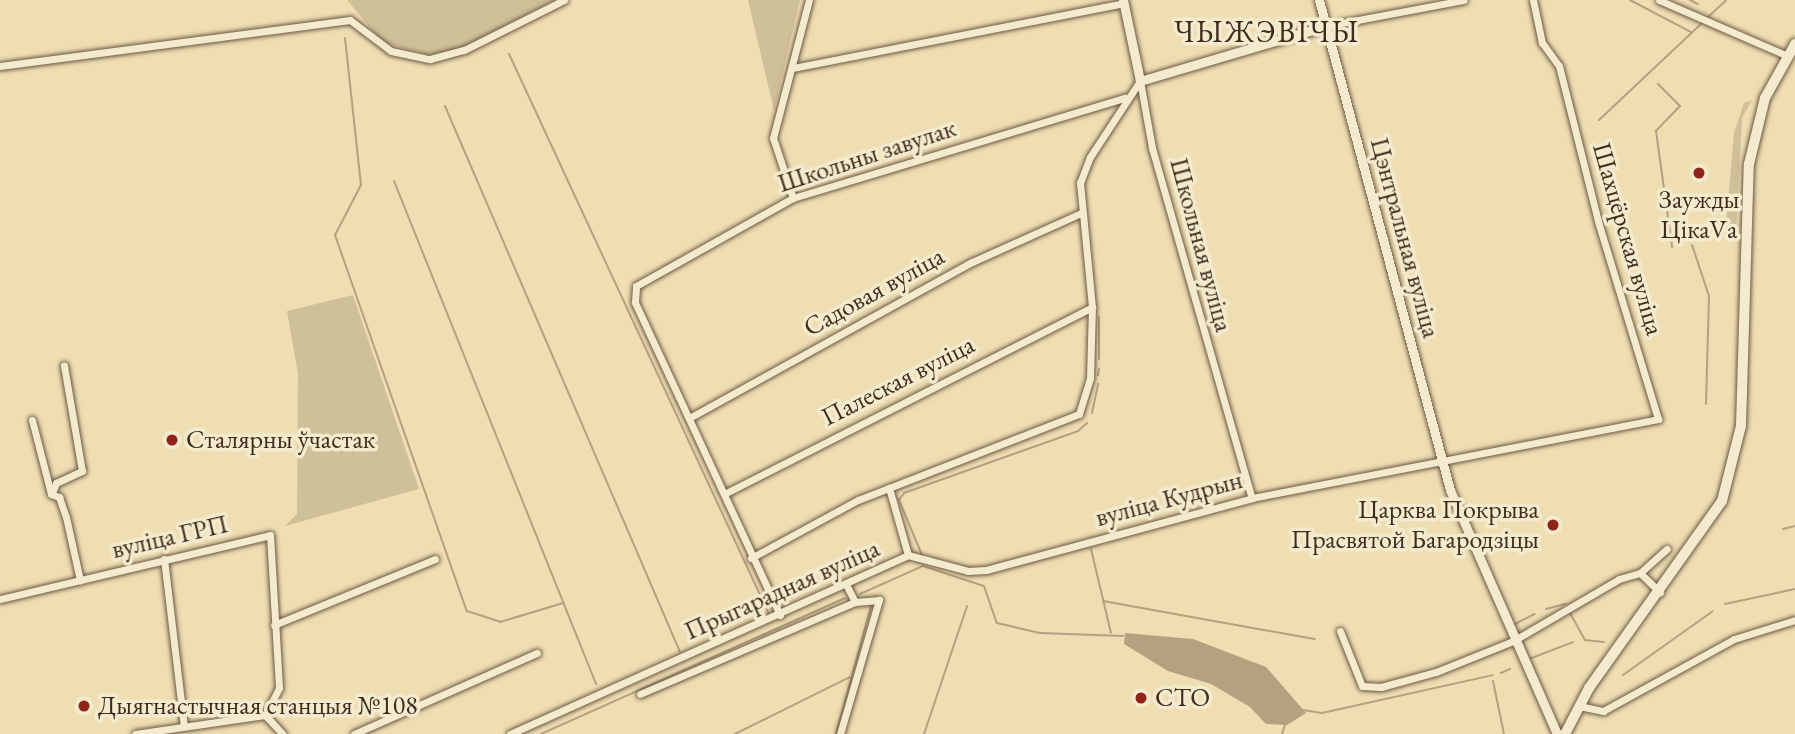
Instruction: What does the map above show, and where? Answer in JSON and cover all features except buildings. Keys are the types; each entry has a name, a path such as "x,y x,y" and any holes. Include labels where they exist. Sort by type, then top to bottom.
{"main road":[{"path":"1565,734 1579,706 1722,501 1741,425 1749,164 1762,107 1795,44"}],"street":[{"path":"0,66 350,20 391,51 430,59 464,50 564,0"},
{"path":"793,198 773,138 809,0"},
{"name":"Цэнтральная вуліца","path":"1319,0 1442,461 1513,641 1557,734"},
{"path":"1092,307 1080,183 1090,157 1125,98 1140,81 1326,26 1464,0"},
{"name":"Шахцёрская вуліца","path":"1442,461 1658,419 1598,221 1559,66 1542,43 1533,0"},
{"path":"1659,0 1787,56"},
{"path":"793,68 1124,1"},
{"name":"Школьная вуліца","path":"1124,1 1153,148 1252,498"},
{"name":"Школьны завулак","path":"691,417 635,302 636,286 793,198 1125,98"},
{"name":"Садовая вуліца","path":"691,417 972,262 1081,213"},
{"name":"Прыгарадная вуліца","path":"751,558 889,488 1079,414 1090,377 1092,307"},
{"name":"Палеская вуліца","path":"724,494 1092,307"},
{"path":"51,494 56,483 82,471 64,366"},
{"path":"691,417 751,558 780,615"},
{"name":"вуліца ГРП","path":"32,421 51,494 60,497 80,580"},
{"name":"вуліца Кудрын","path":"908,555 968,571 986,570 1252,498 1442,461"},
{"name":"Прыгарадная вуліца","path":"510,734 847,586 908,555 889,488"},
{"name":"вуліца ГРП","path":"0,600 270,535 274,625"},
{"path":"1340,631 1362,686 1381,687 1436,672 1513,641 1619,579 1640,573 1667,549"},
{"path":"164,559 184,726"},
{"path":"265,715 279,688 274,625 435,559"},
{"path":"1640,573 1660,592"},
{"path":"847,586 855,602"},
{"path":"640,694 855,602 878,600 840,734"},
{"path":"1579,706 1603,711 1734,639 1795,620"},
{"path":"354,734 537,653"},
{"path":"135,734 265,715"},
{"path":"265,715 283,734"}],"shaded area":[{"path":"347,0 555,0 461,48 430,55 382,42"},
{"path":"748,0 800,0 774,110"},
{"path":"1752,100 1742,118 1736,236 1731,236 1726,223 1734,133 1744,103"},
{"path":"353,295 419,489 285,526 297,514 298,374 287,311"},
{"path":"1125,633 1193,639 1266,667 1306,713 1287,725 1266,724 1250,707 1211,684 1168,671 1124,644"}],"waterway":[{"path":"1630,0 1691,32"},
{"path":"1690,0 1698,4"},
{"path":"1707,18 1726,0"},
{"path":"1599,120 1703,22"},
{"path":"345,38 361,185 335,235 467,611 500,622 563,603"},
{"path":"509,54 769,614"},
{"path":"1658,84 1680,106 1656,131 1672,247"},
{"path":"445,106 680,652"},
{"path":"394,181 596,684"},
{"path":"1692,245 1709,296 1706,404"},
{"path":"1099,317 1099,359"},
{"path":"1098,375 1099,369"},
{"path":"1092,413 1098,384"},
{"path":"922,555 899,500 904,493 1078,431 1087,423"},
{"path":"1783,529 1795,526"},
{"path":"1091,549 1111,633"},
{"path":"860,594 923,566 984,586 997,623 1040,633 1123,636"},
{"path":"1725,604 1795,589"},
{"path":"541,734 845,598"},
{"path":"1103,601 1315,639"},
{"path":"1546,609 1565,604"},
{"path":"836,734 871,606"},
{"path":"924,734 967,606"},
{"path":"1623,675 1713,611"},
{"path":"1570,613 1585,640 1604,642"},
{"path":"1515,624 1535,614"},
{"path":"1529,659 1573,642"},
{"path":"1501,673 1510,669"},
{"path":"1303,710 1322,713 1493,675"},
{"path":"735,734 850,677"},
{"path":"1493,681 1504,734"},
{"path":"1282,734 1285,725"}],"place":[{"name":"Заужды ЦікаVа","path":"1699,173"},
{"name":"Сталярны ўчастак","path":"172,440"},
{"name":"Царква Покрыва Прасвятой Багародзіцы","path":"1553,525"},
{"name":"СТО","path":"1141,698"},
{"name":"Дыягнастычная станцыя №108","path":"84,706"}],"district":[{"name":"ЧЫЖЭВІЧЫ","path":"1267,32"}]}
